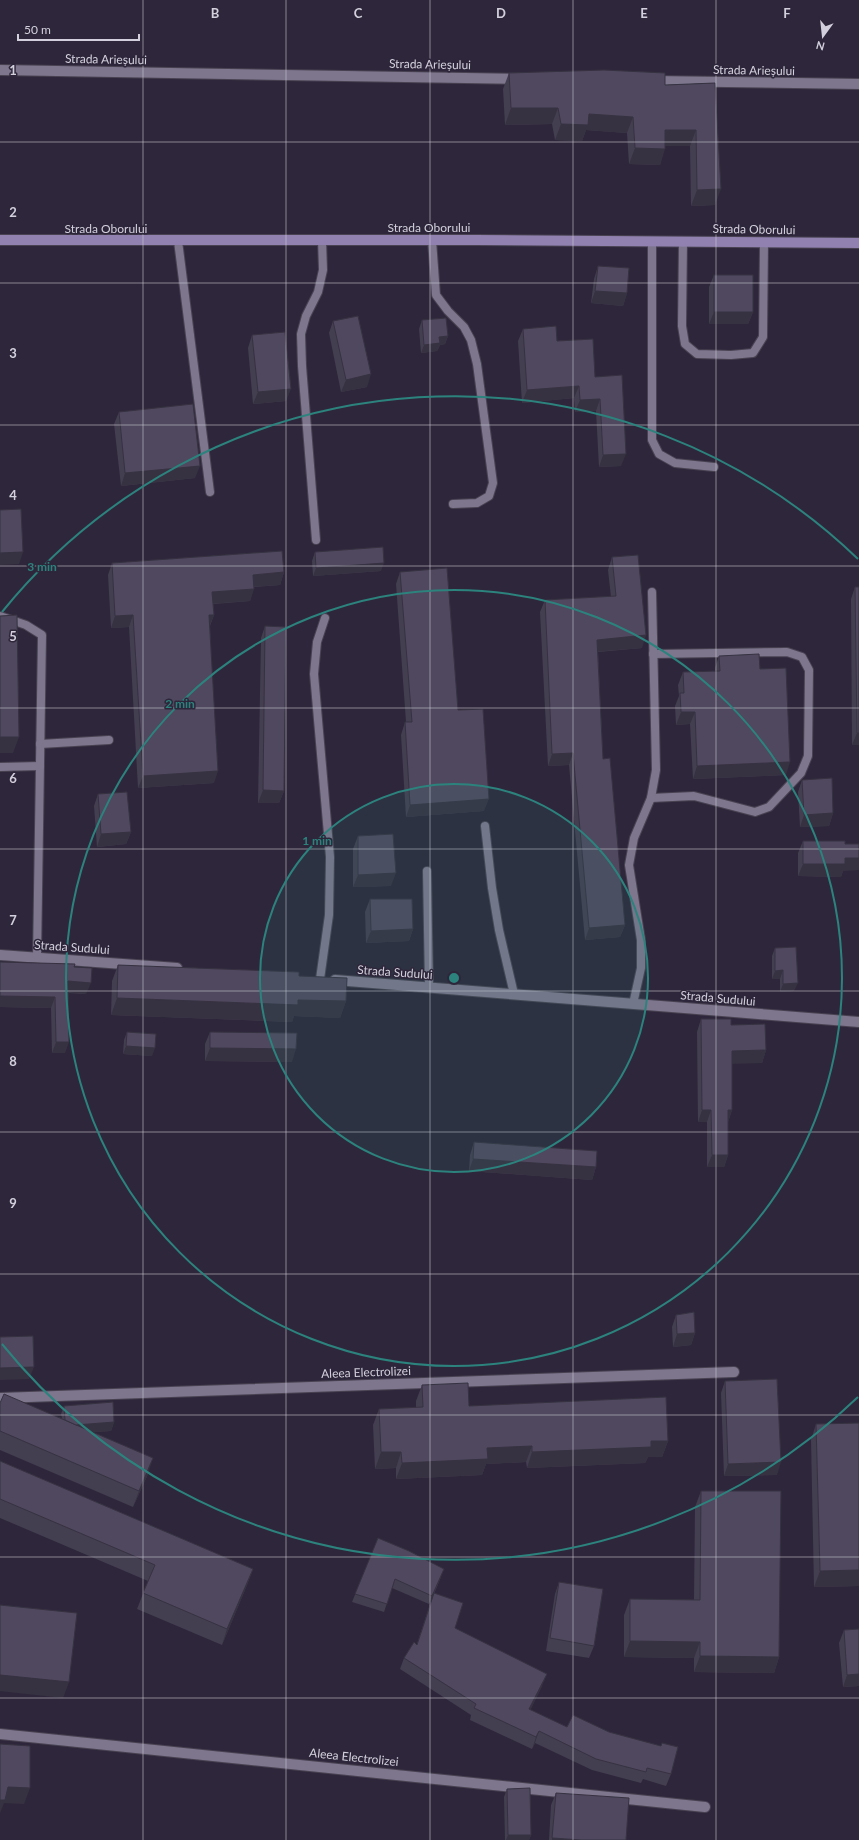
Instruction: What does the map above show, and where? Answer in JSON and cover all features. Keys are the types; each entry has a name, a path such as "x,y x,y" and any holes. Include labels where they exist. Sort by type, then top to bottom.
{"main road":[{"name":"Strada Oborului","path":"0,240 432,240 859,243"}],"street":[{"name":"Strada Arieșului","path":"0,70 533,79"},
{"name":"Strada Arieșului","path":"644,81 859,84"},
{"name":"Strada Sudului","path":"0,955 186,969"},
{"name":"Strada Sudului","path":"316,979 859,1022"},
{"name":"Aleea Electrolizei","path":"0,1398 734,1372"},
{"name":"Aleea Electrolizei","path":"0,1734 705,1806"}],"lane":[{"path":"316,540 302,366 301,334 306,316 318,292 323,270 322,240"},
{"path":"432,240 436,295 448,311 464,327 471,340 476,364 493,483 489,496 477,503 453,504"},
{"path":"178,241 210,492"},
{"path":"652,241 652,440 659,454 675,463 714,467"},
{"path":"683,241 682,326 685,344 697,354 731,355 753,353 763,337 764,242"},
{"path":"633,1004 641,968 641,940 629,865 634,838 651,798 656,770 652,592"},
{"path":"0,616 26,624 42,635 36,957"},
{"path":"316,979 329,915 330,857 314,674 317,642 325,618"},
{"path":"651,798 694,796 755,812 769,807 783,794 800,774 808,756 809,670 802,657 787,652 653,654"},
{"path":"40,744 109,740"},
{"path":"0,767 40,766"},
{"path":"486,826 492,888 498,923 514,994"},
{"path":"427,871 429,987"}],"building":[{"path":"604,70 665,73 665,85 715,83 721,189 697,190 696,130 665,130 665,149 635,148 633,117 589,114 588,125 561,124 558,108 511,108 509,73"},
{"path":"598,266 629,268 627,293 595,291"},
{"path":"714,275 753,275 753,312 714,312"},
{"path":"358,316 371,374 346,380 333,321"},
{"path":"446,318 448,336 439,337 440,343 424,345 422,320"},
{"path":"556,326 557,341 593,339 595,377 622,375 626,454 603,455 600,399 580,400 579,386 527,390 523,329"},
{"path":"285,332 291,389 258,392 252,335"},
{"path":"193,404 200,466 125,473 119,412"},
{"path":"21,509 23,552 0,553 0,510"},
{"path":"383,547 384,563 316,568 315,552"},
{"path":"282,551 284,572 253,575 254,589 212,592 214,615 209,615 218,771 143,776 133,615 115,616 112,563"},
{"path":"638,555 646,635 597,640 603,759 610,758 625,925 589,928 573,753 552,754 545,600 616,596 612,557"},
{"path":"447,568 458,710 483,709 489,799 410,805 405,722 412,722 400,572"},
{"path":"855,587 859,587 859,733 857,733"},
{"path":"17,615 19,737 0,737 0,616"},
{"path":"265,626 286,627 284,791 263,790"},
{"path":"759,654 760,669 786,668 790,762 697,766 695,712 681,712 680,693 684,693 683,672 720,671 719,656"},
{"path":"832,778 833,813 804,815 802,780"},
{"path":"127,792 131,832 101,834 98,794"},
{"path":"393,834 396,873 358,875 358,836"},
{"path":"803,841 845,841 845,844 859,844 859,858 845,858 845,864 803,864"},
{"path":"370,899 412,899 413,929 371,931"},
{"path":"796,947 798,983 783,984 783,970 775,971 775,948"},
{"path":"0,962 75,964 74,967 92,968 91,983 68,981 69,1042 56,1042 55,997 0,996"},
{"path":"118,965 299,972 299,976 347,978 346,1001 298,1000 298,1005 117,998"},
{"path":"701,1019 731,1019 731,1025 765,1024 766,1050 732,1051 732,1110 728,1110 728,1155 712,1155 711,1110 702,1110"},
{"path":"127,1032 156,1034 155,1048 126,1046"},
{"path":"210,1032 297,1033 296,1049 210,1048"},
{"path":"474,1142 597,1151 596,1167 473,1159"},
{"path":"694,1312 695,1333 677,1334 676,1315"},
{"path":"33,1336 34,1367 0,1368 0,1337"},
{"path":"777,1379 781,1462 728,1464 725,1381"},
{"path":"468,1383 469,1406 666,1397 668,1441 651,1441 651,1447 532,1452 532,1446 487,1448 488,1459 402,1463 401,1452 381,1452 379,1409 423,1407 422,1385"},
{"path":"4,1394 153,1458 139,1491 0,1431 0,1403"},
{"path":"113,1402 114,1422 76,1425 65,1420 64,1406"},
{"path":"859,1423 859,1570 820,1571 816,1424"},
{"path":"0,1461 253,1569 227,1629 143,1593 155,1565 0,1499"},
{"path":"701,1491 781,1491 779,1657 700,1656 700,1642 630,1641 630,1599 700,1600"},
{"path":"378,1538 409,1551 444,1569 432,1596 395,1579 387,1604 355,1594"},
{"path":"559,1582 603,1589 594,1646 550,1638"},
{"path":"434,1593 463,1603 455,1628 547,1674 529,1709 567,1727 573,1715 609,1732 661,1746 662,1743 678,1747 671,1774 647,1768 646,1772 596,1759 539,1731 536,1737 474,1708 476,1704 404,1658 414,1642 417,1645"},
{"path":"0,1605 77,1613 69,1682 0,1675"},
{"path":"859,1629 859,1674 847,1675 844,1630"},
{"path":"0,1744 30,1746 30,1788 8,1787 5,1800 0,1800"},
{"path":"530,1788 531,1835 508,1835 507,1789"},
{"path":"556,1793 629,1798 626,1840 581,1840 552,1838"}]}
